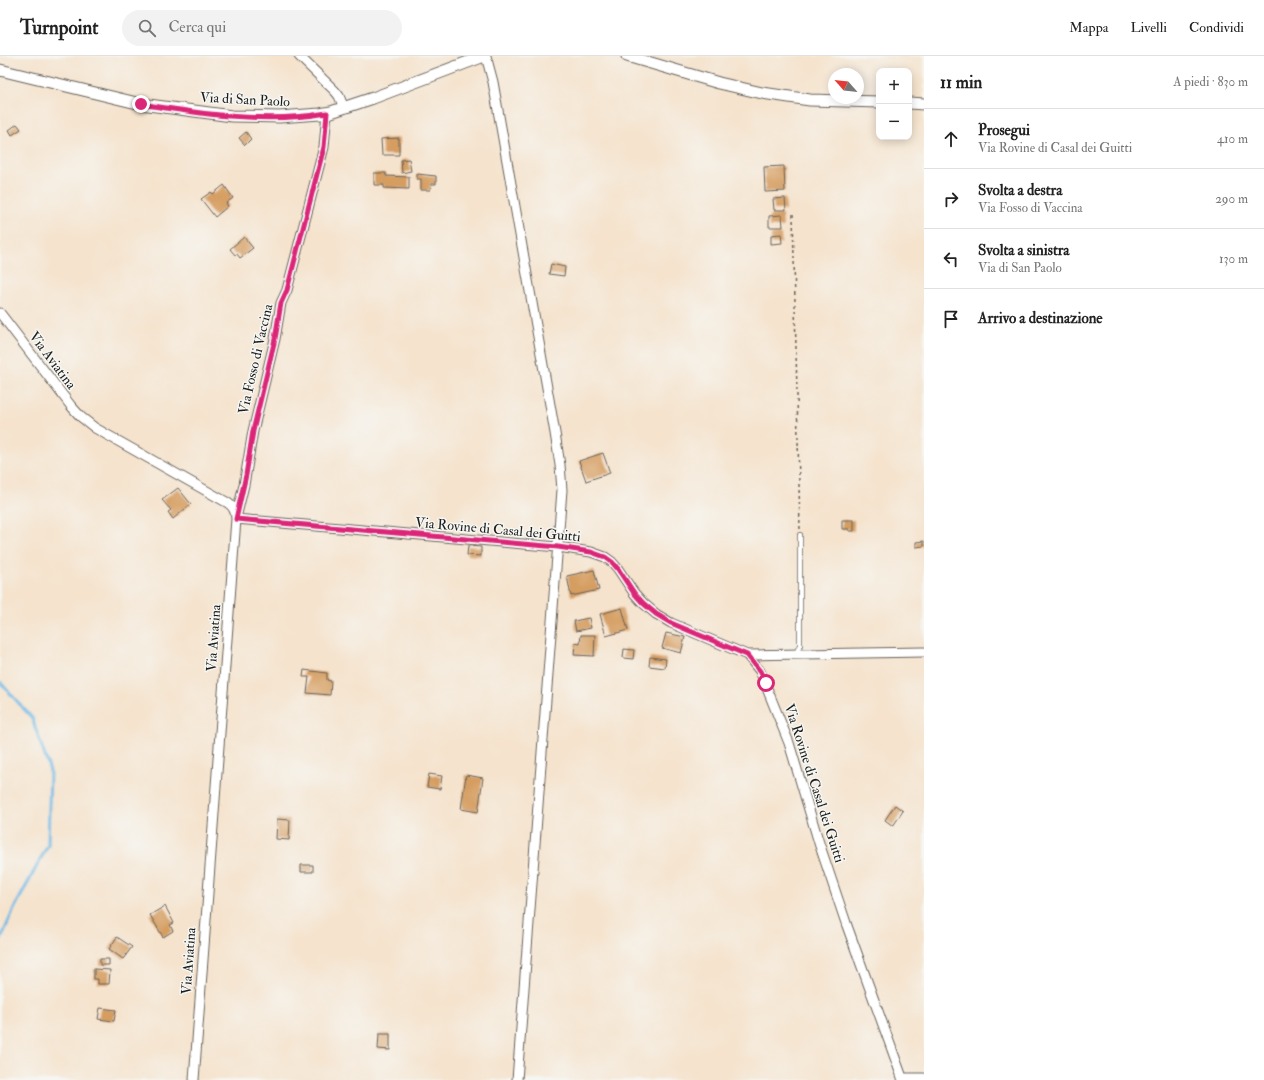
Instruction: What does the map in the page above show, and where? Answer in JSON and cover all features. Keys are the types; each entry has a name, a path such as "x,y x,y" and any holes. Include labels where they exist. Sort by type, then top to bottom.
{"street":[{"path":"299,56 335,91 344,108"},
{"path":"485,56 493,82 560,465 562,496 517,1080"},
{"name":"Via di San Paolo","path":"0,70 125,101 170,109 249,117 279,117 327,113 344,108 485,56"},
{"path":"627,56 719,84 762,94 810,100 876,102"},
{"path":"912,103 924,104"},
{"name":"Via Fosso di Vaccina","path":"236,519 246,475 253,431 275,339 281,303 287,290 324,147 327,113"},
{"name":"Via Aviatina","path":"0,313 81,417 95,428 228,503 234,509 236,519 194,1080"},
{"name":"Via Rovine di Casal dei Guitti","path":"236,519 558,547 591,552 605,557 612,562 643,603 662,619 747,655 763,677 790,743 834,887 903,1079"},
{"path":"747,655 924,652"},
{"path":"903,1079 924,1078"}],"lane":[{"path":"796,654 800,645 800,534"}],"path":[{"path":"793,214 800,534"}],"building":[{"path":"17,124 21,129 12,135 9,130"},
{"path":"246,132 251,139 245,145 239,138"},
{"path":"399,138 399,155 382,155 381,139"},
{"path":"409,159 411,171 402,173 401,160"},
{"path":"784,166 785,191 765,192 764,167"},
{"path":"374,173 386,173 386,176 409,177 409,189 384,188 384,185 374,185"},
{"path":"417,174 436,176 436,184 431,184 430,190 421,190 421,179 417,179"},
{"path":"224,185 233,198 226,203 228,206 215,217 201,199 211,192 213,194"},
{"path":"785,198 786,210 774,210 773,199"},
{"path":"782,215 783,227 769,227 769,216"},
{"path":"781,234 782,243 771,244 771,235"},
{"path":"244,237 253,248 240,258 230,249"},
{"path":"551,264 565,267 564,276 549,274"},
{"path":"603,453 610,473 586,481 579,461"},
{"path":"178,488 191,504 173,519 168,512 171,510 162,500"},
{"path":"842,520 854,520 854,531 842,529"},
{"path":"924,541 924,546 916,547 916,542"},
{"path":"468,546 481,547 481,556 467,555"},
{"path":"594,570 599,590 571,596 567,576"},
{"path":"622,608 628,630 606,636 600,614"},
{"path":"589,618 591,628 576,631 574,621"},
{"path":"666,633 685,637 681,653 662,648"},
{"path":"581,635 595,635 594,656 574,655 575,643 580,644"},
{"path":"624,649 634,650 633,659 623,658"},
{"path":"650,657 666,659 665,668 649,666"},
{"path":"304,670 327,673 327,680 331,681 330,695 307,693 309,677 303,677"},
{"path":"429,774 442,776 440,789 427,787"},
{"path":"466,775 483,778 478,812 461,809"},
{"path":"895,805 903,811 893,826 885,820"},
{"path":"277,819 290,820 289,840 276,839"},
{"path":"301,865 313,865 313,872 301,872"},
{"path":"165,906 174,923 170,925 173,931 163,937 150,915"},
{"path":"117,937 132,947 123,959 109,949"},
{"path":"100,959 109,959 109,965 100,965"},
{"path":"94,969 110,970 109,984 98,984 98,979 94,979"},
{"path":"100,1008 116,1010 114,1021 98,1019"},
{"path":"379,1034 390,1034 390,1050 378,1049"}],"waterway":[{"path":"0,682 32,718 50,771 48,845 14,909 0,941"}],"route":[{"path":"141,104 249,117 279,117 327,113 324,147 287,290 281,303 275,339 253,431 246,475 236,519 558,547 599,554 612,562 624,576 634,593 643,603 662,619 747,655 760,671 766,683"}]}
